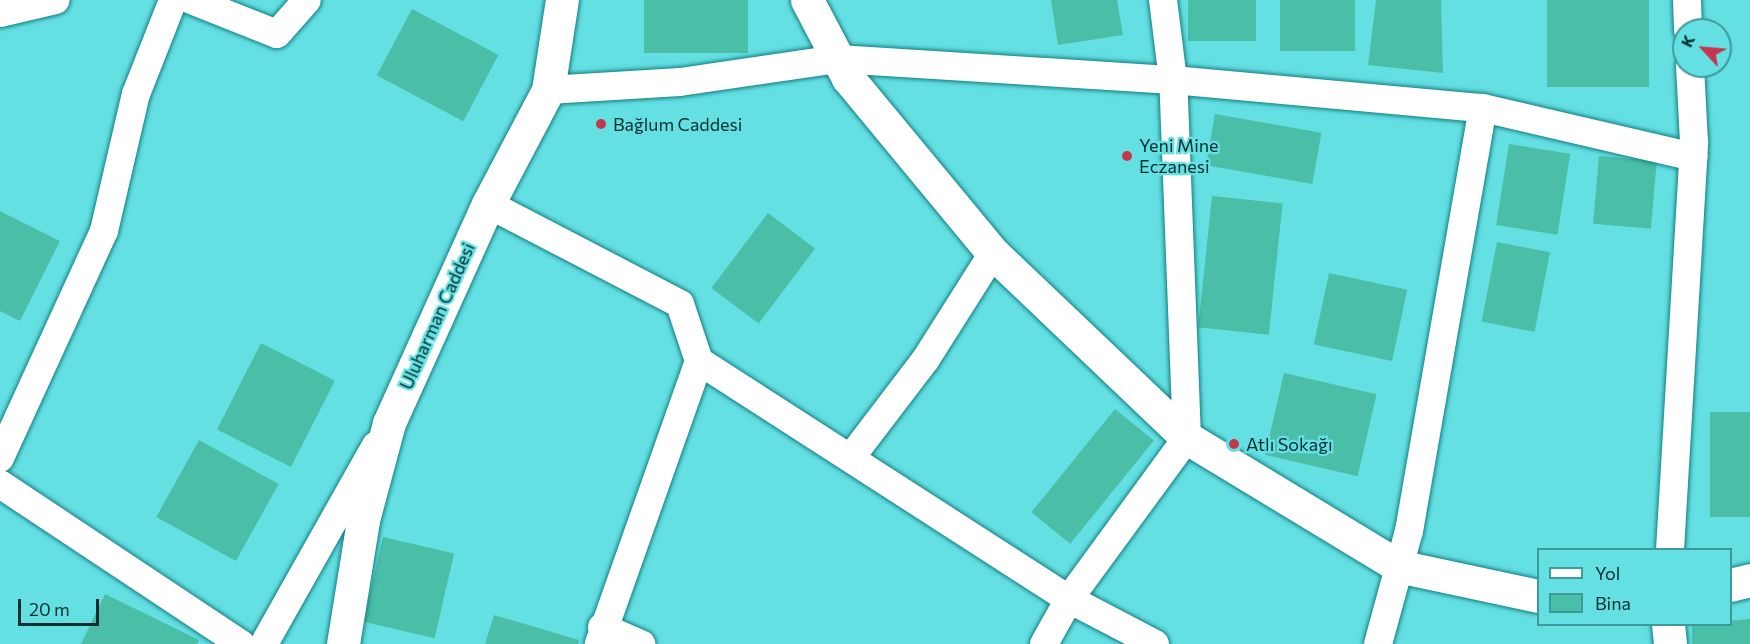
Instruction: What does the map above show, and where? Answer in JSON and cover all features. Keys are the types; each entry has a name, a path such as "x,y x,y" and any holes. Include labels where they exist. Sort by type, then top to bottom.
{"street":[{"path":"0,13 56,0"},
{"path":"0,458 104,231 136,94 173,0"},
{"path":"191,0 277,34 307,0"},
{"name":"Uluharman Caddesi","path":"343,644 363,520 389,423 488,204 548,90 562,0"},
{"path":"1044,644 1069,599 1187,438 1173,80 1162,0"},
{"path":"1687,0 1688,18"},
{"path":"815,7 838,59 993,253 1187,438 1398,566 1537,596"},
{"path":"548,90 680,82 838,59 1173,80 1483,108 1694,157"},
{"path":"1670,548 1694,157 1691,78"},
{"path":"1378,644 1398,566 1483,108"},
{"path":"488,204 680,304 699,361 600,635 641,644"},
{"path":"852,456 926,359 993,253"},
{"path":"699,361 852,456 1069,599 1155,644"},
{"path":"264,644 389,423"},
{"path":"0,484 241,644"},
{"path":"1732,585 1750,580"},
{"path":"1668,626 1670,644"}],"building":[{"path":"644,0 748,0 748,53 644,53"},
{"path":"1051,0 1117,0 1123,35 1058,45"},
{"path":"1188,0 1256,0 1256,41 1188,41"},
{"path":"1280,0 1355,0 1355,51 1280,51"},
{"path":"1376,0 1441,0 1443,73 1368,65"},
{"path":"1547,0 1649,0 1649,87 1547,87"},
{"path":"412,9 499,55 463,121 377,75"},
{"path":"1215,114 1321,133 1312,184 1206,165"},
{"path":"1509,144 1570,154 1557,235 1496,225"},
{"path":"1599,156 1657,161 1651,229 1593,224"},
{"path":"1212,196 1283,203 1269,335 1198,327"},
{"path":"0,211 60,241 20,321 0,311"},
{"path":"768,213 815,249 759,324 711,288"},
{"path":"1497,242 1550,252 1535,332 1482,322"},
{"path":"1329,273 1407,290 1392,361 1314,344"},
{"path":"261,343 335,381 291,467 217,429"},
{"path":"1284,373 1377,394 1358,476 1265,455"},
{"path":"1115,409 1154,440 1070,544 1031,512"},
{"path":"1710,412 1750,412 1750,517 1710,517"},
{"path":"199,440 279,484 236,561 156,517"},
{"path":"383,537 454,553 435,638 363,622"},
{"path":"105,594 199,640 197,644 81,644"},
{"path":"494,615 579,640 578,644 485,644"},
{"path":"1750,619 1750,644 1692,644 1692,626 1732,626 1732,621"}],"place":[{"name":"Bağlum Caddesi","path":"601,124"},
{"name":"Yeni Mine Eczanesi","path":"1127,156"},
{"name":"Atlı Sokağı","path":"1234,444"}]}
